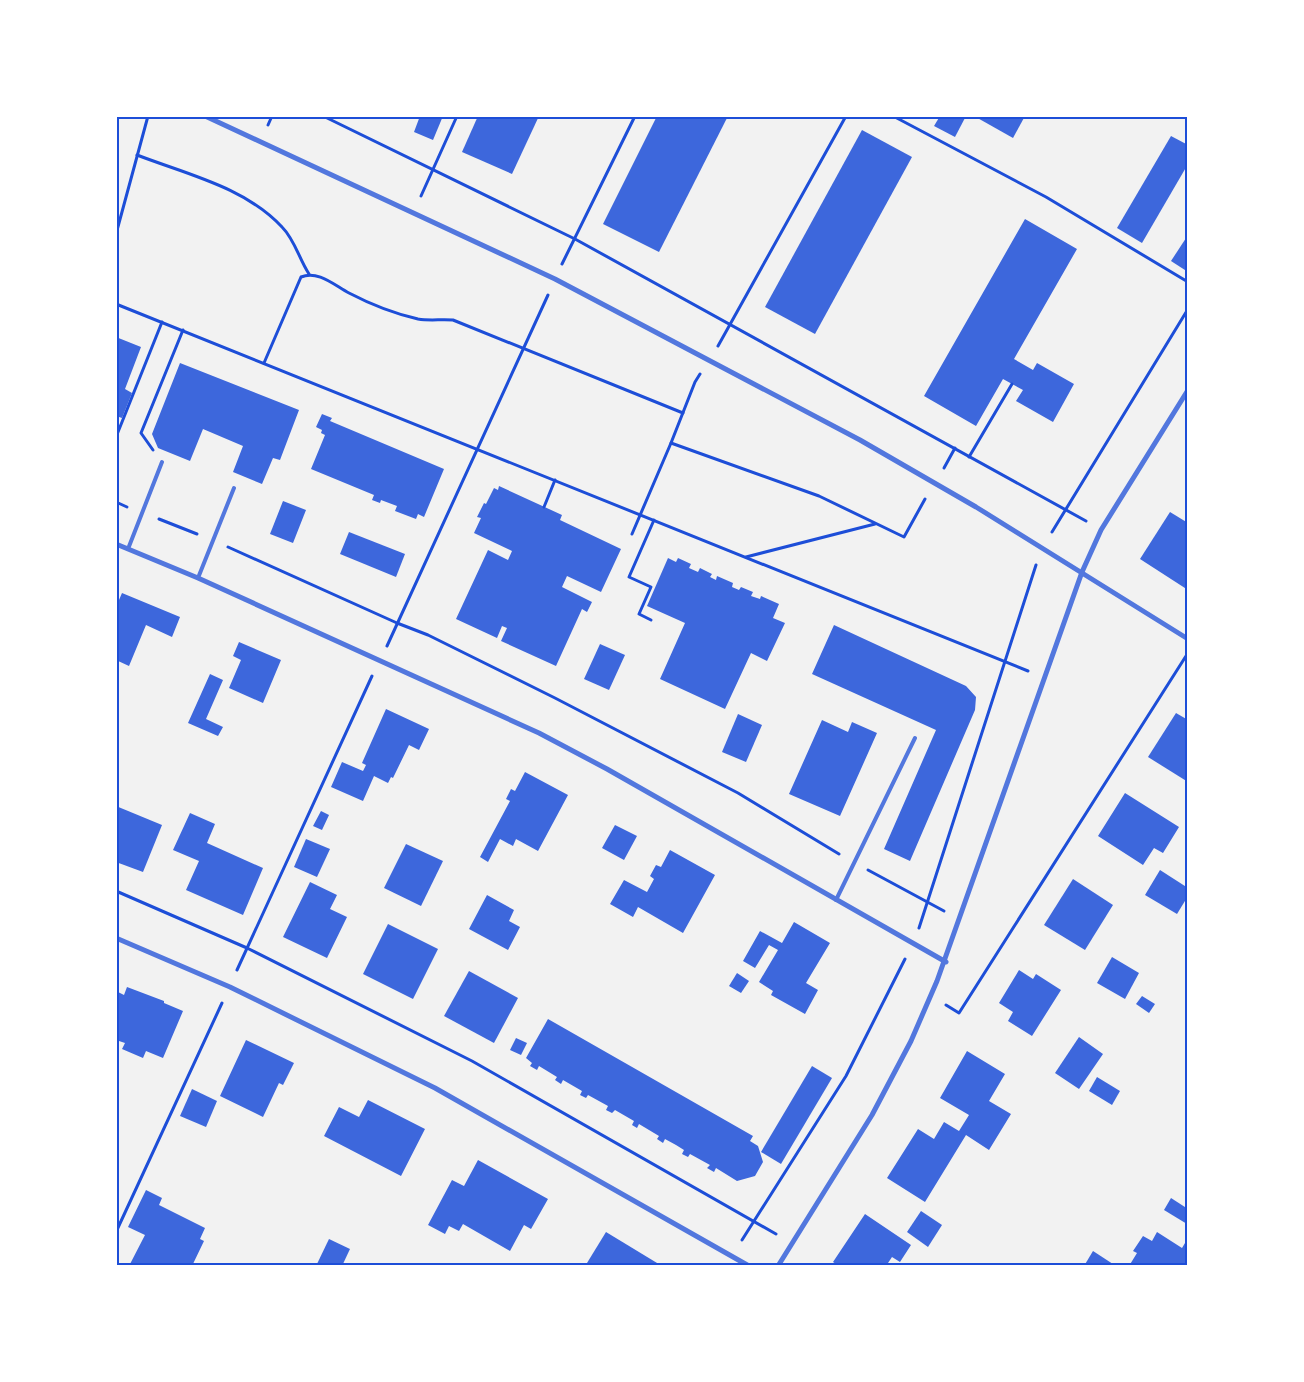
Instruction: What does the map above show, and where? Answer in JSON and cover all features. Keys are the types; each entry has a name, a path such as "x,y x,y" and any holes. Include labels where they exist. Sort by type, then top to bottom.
{"street":[{"path":"205,116 555,279 860,440 1082,572 1188,639"},
{"path":"778,1266 872,1115 911,1041 946,962 1082,572 1101,530 1188,390"},
{"path":"116,544 198,578 380,659 539,733 946,962"},
{"path":"116,938 230,987 451,1097 750,1266"}],"lane":[{"path":"128,549 162,462"},
{"path":"198,578 234,488"},
{"path":"836,900 915,738"}],"path":[{"path":"116,234 148,116"},
{"path":"323,116 575,239 1101,530"},
{"path":"413,213 457,116"},
{"path":"116,1232 555,279 635,116"},
{"path":"632,534 671,443 694,382 732,325 846,116"},
{"path":"893,116 1046,197 1188,282"},
{"path":"137,155 212,182 240,196 268,214 283,227 309,274"},
{"path":"264,363 301,277 309,274 318,276 351,294 398,313 418,319 453,320 523,350 683,413"},
{"path":"116,304 1045,678"},
{"path":"1042,548 1188,309"},
{"path":"116,437 162,322"},
{"path":"162,462 141,434 183,330"},
{"path":"970,456 1012,384"},
{"path":"671,443 819,496 904,537 935,483"},
{"path":"544,506 555,480"},
{"path":"116,502 213,540 397,623 428,635 530,685 730,788 854,863 960,920"},
{"path":"651,620 639,614 651,588 629,578 654,520"},
{"path":"746,557 876,524"},
{"path":"932,994 959,1013 1188,653"},
{"path":"116,891 247,948 472,1061 793,1243"}],"building":[{"path":"420,116 443,116 433,140 414,132"},
{"path":"478,116 539,116 512,174 462,152"},
{"path":"657,116 728,116 659,252 603,224"},
{"path":"940,116 966,116 955,137 934,126"},
{"path":"974,116 1025,116 1013,138"},
{"path":"862,130 912,157 815,334 765,307"},
{"path":"1171,136 1188,145 1188,164 1142,243 1117,228"},
{"path":"1025,219 1077,249 1014,359 1033,370 1037,363 1074,384 1053,422 1016,401 1023,390 1003,379 976,426 924,396"},
{"path":"1188,235 1188,272 1171,261"},
{"path":"116,337 141,347 125,389 132,393 122,418 116,416"},
{"path":"180,363 299,410 280,460 273,458 262,484 233,472 243,446 203,429 190,461 158,448 152,434"},
{"path":"322,414 332,418 330,421 444,469 424,517 418,514 416,519 395,511 397,506 381,500 380,503 372,500 374,495 311,469 325,435 321,433 322,430 316,427"},
{"path":"499,486 562,515 560,520 621,549 601,592 567,576 562,587 592,602 587,612 582,609 556,666 501,641 507,628 502,626 497,638 456,619 488,550 508,560 512,551 474,533 481,518 477,517 484,503 486,504 494,488 498,490"},
{"path":"283,501 306,510 293,543 270,534"},
{"path":"1170,512 1188,523 1188,590 1140,559"},
{"path":"349,532 405,554 396,577 340,554"},
{"path":"668,558 676,562 678,558 691,564 689,568 698,572 700,568 712,574 710,577 716,580 717,576 733,583 732,587 739,590 741,587 753,592 751,596 760,599 761,596 779,604 773,618 785,623 767,661 751,653 725,709 660,679 685,623 647,606"},
{"path":"122,593 180,617 172,637 146,625 129,666 116,660 116,607"},
{"path":"834,625 966,686 976,697 975,710 910,861 884,849 936,730 812,674"},
{"path":"239,642 281,660 263,703 229,688 241,660 233,656"},
{"path":"600,644 625,655 609,690 584,679"},
{"path":"210,674 223,680 206,719 223,727 218,736 188,723"},
{"path":"386,709 429,729 419,750 409,745 393,778 391,777 388,783 374,776 363,801 331,787 342,762 363,771 366,765 362,763"},
{"path":"1176,713 1188,720 1188,782 1148,757"},
{"path":"738,714 762,725 746,762 722,752"},
{"path":"822,720 848,732 852,722 877,733 840,816 789,794"},
{"path":"525,772 568,795 538,851 516,839 513,846 500,839 488,862 480,857 510,801 506,799 511,789 515,791"},
{"path":"1125,793 1179,827 1163,853 1154,848 1143,865 1098,836"},
{"path":"116,806 162,825 143,872 116,862"},
{"path":"321,811 329,815 322,830 313,826"},
{"path":"190,813 215,824 207,843 263,868 243,915 186,890 199,861 173,850"},
{"path":"615,825 637,836 624,860 602,848"},
{"path":"306,839 330,849 317,877 294,867"},
{"path":"406,844 443,861 421,906 384,888"},
{"path":"670,850 715,875 683,933 638,907 633,917 610,904 624,880 647,892 654,879 650,876 656,865 661,867"},
{"path":"1160,870 1188,888 1188,896 1177,914 1145,895"},
{"path":"1073,879 1113,905 1085,950 1044,925"},
{"path":"310,882 337,895 330,909 347,917 327,958 283,937"},
{"path":"487,895 514,910 509,921 520,927 508,950 469,929"},
{"path":"794,922 830,943 806,983 818,990 805,1014 771,995 773,991 759,982 778,950 769,945 755,968 743,961 760,931 782,943"},
{"path":"388,924 438,949 413,999 363,974"},
{"path":"1112,957 1139,973 1125,999 1097,983"},
{"path":"1019,970 1033,979 1036,974 1061,990 1032,1036 1008,1021 1013,1012 999,1003"},
{"path":"469,971 518,998 494,1043 444,1016"},
{"path":"737,973 749,981 741,993 729,986"},
{"path":"127,987 164,1001 164,1003 183,1011 163,1058 146,1051 143,1058 122,1049 125,1043 116,1040 116,991 124,995"},
{"path":"1142,996 1155,1004 1149,1013 1136,1004"},
{"path":"548,1019 753,1136 750,1141 758,1146 763,1162 755,1176 737,1181 716,1168 714,1172 707,1168 710,1165 690,1154 688,1157 682,1154 684,1150 676,1145 665,1139 663,1143 657,1139 659,1136 639,1124 637,1128 632,1125 634,1121 615,1110 612,1113 606,1110 608,1106 588,1095 586,1098 580,1095 582,1091 563,1080 561,1084 555,1080 557,1077 539,1066 537,1070 530,1066 532,1063 526,1058"},
{"path":"1079,1037 1103,1054 1079,1089 1055,1073"},
{"path":"516,1038 527,1043 521,1055 510,1050"},
{"path":"246,1040 294,1063 283,1085 279,1083 263,1117 220,1096"},
{"path":"967,1051 1005,1074 989,1101 1011,1114 989,1150 966,1135 925,1202 887,1178 918,1129 934,1139 944,1122 959,1131 969,1115 940,1098"},
{"path":"812,1066 832,1078 781,1164 761,1152"},
{"path":"1097,1077 1120,1091 1112,1105 1089,1091"},
{"path":"192,1089 217,1101 206,1127 180,1116"},
{"path":"368,1100 425,1129 401,1176 324,1136 339,1107 359,1117"},
{"path":"478,1160 548,1199 531,1229 524,1225 510,1251 463,1224 459,1231 449,1226 445,1234 428,1225 452,1180 464,1186"},
{"path":"146,1190 162,1198 159,1205 205,1228 200,1239 204,1241 192,1266 129,1266 145,1235 128,1227"},
{"path":"1171,1198 1188,1209 1187,1224 1164,1210"},
{"path":"921,1211 942,1225 928,1247 907,1232"},
{"path":"865,1214 911,1245 900,1262 892,1257 886,1266 839,1266 833,1262"},
{"path":"606,1232 662,1266 592,1266 587,1263"},
{"path":"1157,1232 1182,1248 1188,1238 1188,1266 1129,1266 1137,1253 1133,1251 1143,1236 1152,1241"},
{"path":"329,1239 350,1249 342,1266 316,1266"},
{"path":"1093,1251 1116,1266 1084,1266"}]}
